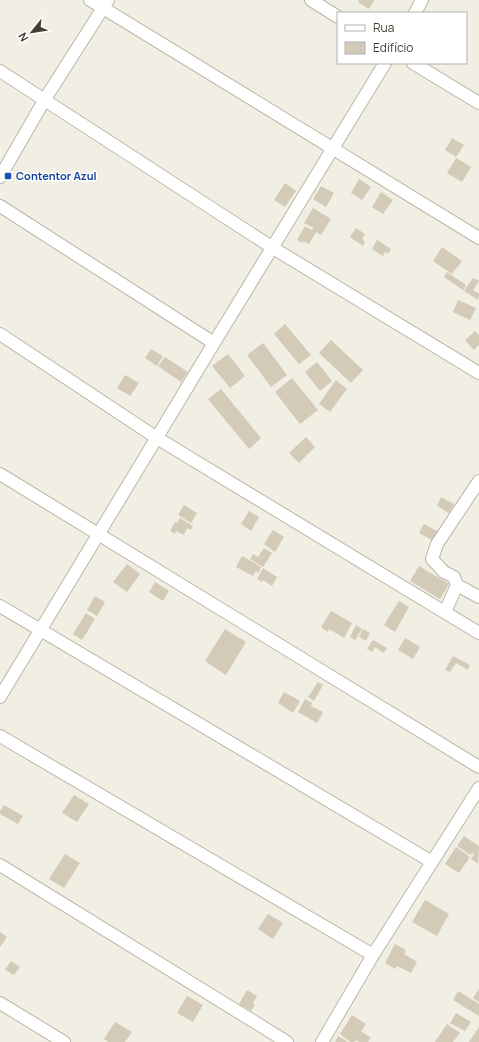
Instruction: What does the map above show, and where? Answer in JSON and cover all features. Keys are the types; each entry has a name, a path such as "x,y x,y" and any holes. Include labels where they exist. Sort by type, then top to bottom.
{"street":[{"path":"90,0 105,4 332,149 479,238"},
{"path":"311,0 337,16"},
{"path":"416,12 422,0"},
{"path":"0,177 45,99 105,4"},
{"path":"0,697 98,533 384,64"},
{"path":"415,64 479,103"},
{"path":"0,71 272,248 479,373"},
{"path":"0,206 214,342"},
{"path":"0,334 157,438 479,633"},
{"path":"0,474 479,767"},
{"path":"479,481 437,544 432,559 444,572 454,577 457,585 479,597"},
{"path":"445,612 457,585"},
{"path":"0,606 432,862"},
{"path":"0,736 373,955"},
{"path":"322,1042 373,955 479,788"},
{"path":"0,865 287,1042"},
{"path":"0,1003 64,1042"}],"building":[{"path":"359,0 374,0 369,9 358,2"},
{"path":"452,138 464,145 456,157 445,150"},
{"path":"456,158 471,167 462,182 447,173"},
{"path":"359,179 371,187 362,200 351,193"},
{"path":"285,183 296,191 285,207 274,200"},
{"path":"321,186 334,193 326,207 313,199"},
{"path":"381,192 393,200 383,214 372,207"},
{"path":"313,208 331,219 321,235 316,232 309,244 303,241 302,243 297,240 305,226 312,230 314,228 304,223"},
{"path":"356,228 365,234 362,239 365,242 363,246 350,237"},
{"path":"377,240 391,249 388,254 385,252 383,256 372,249"},
{"path":"442,247 462,261 452,274 433,261"},
{"path":"447,272 466,285 463,290 444,277"},
{"path":"473,278 479,281 473,290 479,294 478,300 464,291"},
{"path":"458,300 476,308 470,320 453,312"},
{"path":"285,324 311,355 299,364 274,334"},
{"path":"475,331 479,335 479,345 474,350 465,340"},
{"path":"331,340 363,370 351,383 319,353"},
{"path":"263,343 287,375 271,387 247,355"},
{"path":"151,349 163,356 157,366 145,358"},
{"path":"228,354 245,376 230,388 212,366"},
{"path":"165,357 188,372 181,382 158,366"},
{"path":"317,362 332,381 320,391 305,372"},
{"path":"125,375 139,383 130,396 117,388"},
{"path":"292,378 318,410 300,424 275,392"},
{"path":"336,380 347,389 330,412 319,404"},
{"path":"221,389 261,438 249,449 208,399"},
{"path":"306,437 315,447 299,463 289,453"},
{"path":"441,497 454,504 449,513 437,506"},
{"path":"184,505 197,513 191,523 178,515"},
{"path":"249,511 259,517 251,531 241,524"},
{"path":"180,518 193,526 191,530 187,528 184,535 176,531 175,534 170,531 175,522 177,523"},
{"path":"424,524 439,532 434,541 419,533"},
{"path":"273,530 284,537 275,552 264,544"},
{"path":"264,548 272,553 263,567 250,559 253,554 258,557"},
{"path":"242,556 261,567 258,573 256,571 253,576 236,567"},
{"path":"127,564 140,574 127,592 113,582"},
{"path":"419,566 449,584 440,599 410,581"},
{"path":"263,568 277,577 272,586 263,580 262,582 257,579"},
{"path":"155,582 169,591 163,601 149,592"},
{"path":"95,596 105,602 97,616 87,610"},
{"path":"399,601 409,607 395,632 384,625"},
{"path":"331,611 352,623 344,638 329,629 328,632 321,627"},
{"path":"86,613 95,619 82,640 73,634"},
{"path":"356,625 362,629 355,640 350,637"},
{"path":"225,629 246,642 226,675 205,661"},
{"path":"363,629 370,633 366,641 359,637"},
{"path":"405,638 420,647 413,659 398,650"},
{"path":"373,640 387,648 384,653 375,647 372,652 367,649"},
{"path":"453,656 470,665 468,670 456,663 450,672 445,670"},
{"path":"318,682 323,685 314,701 308,697"},
{"path":"284,692 300,701 293,713 278,703"},
{"path":"305,699 312,703 311,706 323,712 317,723 298,712"},
{"path":"74,795 89,804 77,822 62,813"},
{"path":"4,805 23,816 18,824 0,814 0,811"},
{"path":"464,836 479,846 478,864 471,859 474,854 472,853 470,855 457,846"},
{"path":"456,847 470,857 459,873 445,864"},
{"path":"65,854 80,863 64,888 49,879"},
{"path":"425,900 449,914 437,936 412,922"},
{"path":"268,914 283,923 273,939 258,929"},
{"path":"0,932 7,937 0,947"},
{"path":"395,944 406,950 404,954 417,962 411,973 397,966 395,969 385,963"},
{"path":"11,961 20,967 14,975 5,970"},
{"path":"479,989 479,1002 473,998"},
{"path":"247,990 257,996 251,1011 239,1004"},
{"path":"458,991 479,1004 479,1016 453,1000"},
{"path":"187,996 203,1005 193,1022 177,1013"},
{"path":"456,1013 471,1022 465,1031 450,1023"},
{"path":"352,1015 366,1024 361,1031 371,1038 368,1042 359,1042 356,1040 351,1042 340,1034"},
{"path":"115,1022 132,1032 125,1042 109,1042 104,1039"},
{"path":"447,1024 460,1033 453,1042 435,1042"},
{"path":"479,1027 479,1042 469,1042"},
{"path":"338,1036 348,1042 335,1042"}],"place":[{"name":"Contentor Azul","path":"8,176"}]}
